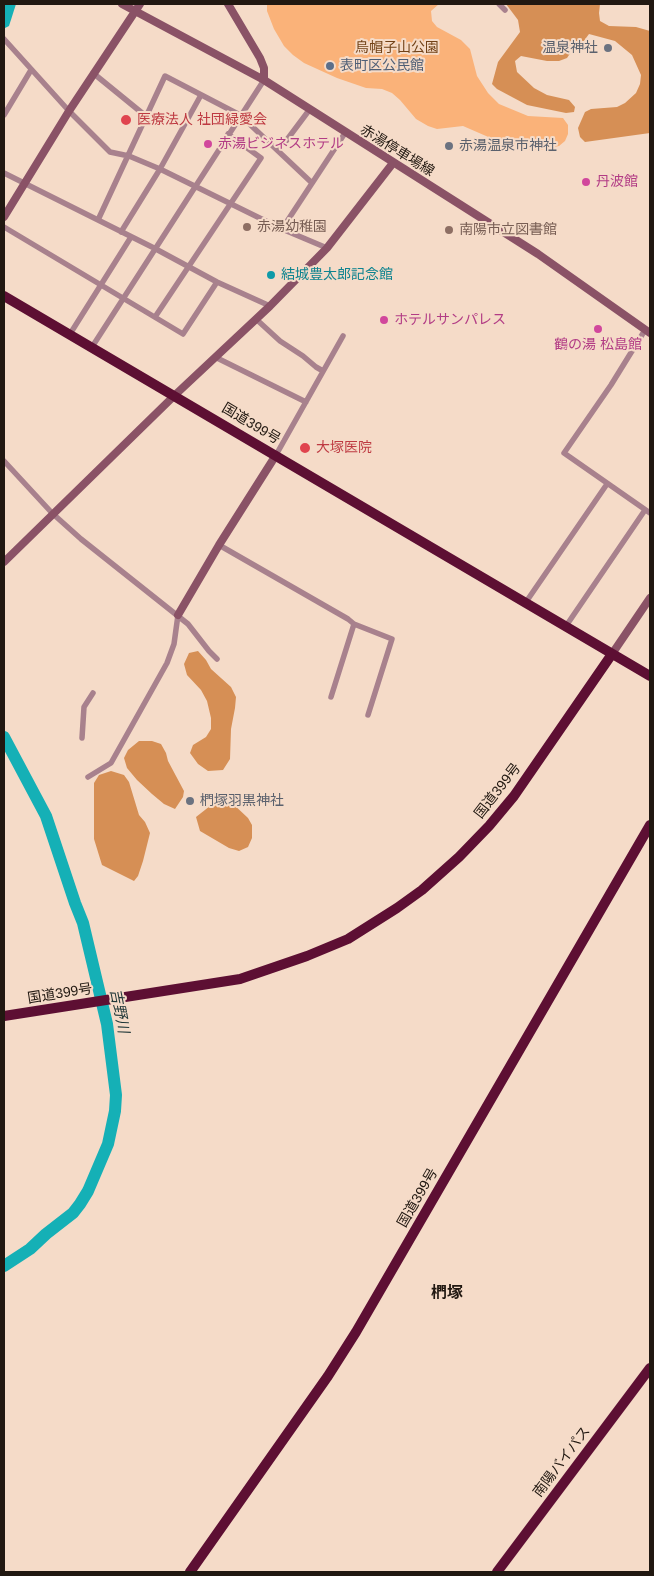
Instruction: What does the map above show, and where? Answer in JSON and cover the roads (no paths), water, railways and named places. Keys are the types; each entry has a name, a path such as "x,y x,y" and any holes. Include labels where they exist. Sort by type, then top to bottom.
{"highway":[{"name":"国道399号","path":"4,296 650,676"},
{"name":"国道399号","path":"4,1016 240,979 262,973 348,939 422,890 459,857 514,796 612,654"},
{"name":"国道399号","path":"190,1572 328,1376 356,1332 650,825"},
{"name":"南陽バイパス","path":"497,1572 650,1368"}],"street":[{"name":"赤湯停車場線","path":"122,4 137,7 264,80 538,254 648,332"},
{"path":"92,347 264,80 264,68 260,58 228,4"},
{"path":"499,4 505,10"},
{"path":"4,217 93,73 137,7"},
{"path":"4,39 69,111 110,152 129,156 160,169 282,229 327,248"},
{"path":"4,115 31,70"},
{"path":"93,73 147,117"},
{"path":"98,220 165,76 240,115 312,183"},
{"path":"121,232 160,169 201,95"},
{"path":"276,149 286,141 310,109"},
{"path":"282,229 346,133"},
{"path":"155,317 261,158 228,134"},
{"path":"4,562 27,541 52,513 270,306 327,248 392,163"},
{"path":"4,173 154,248 217,282 270,306"},
{"path":"4,228 183,334 217,282"},
{"path":"70,334 131,237"},
{"path":"256,319 280,341 323,371"},
{"path":"566,626 648,511 564,454 648,332"},
{"path":"88,777 111,763 167,663 174,644 178,615 219,545 276,455 342,336"},
{"path":"215,357 306,402"},
{"path":"4,461 52,513 81,539 188,624 209,652 217,659"},
{"path":"526,602 607,484"},
{"path":"219,545 354,624 392,639 368,715"},
{"path":"612,654 650,598"},
{"path":"331,696 354,624"},
{"path":"82,738 84,707 93,693"}],"water":[{"path":"4,4 16,4 9,26 5,28 4,28"}],"waterway":[{"name":"吉野川","path":"4,737 46,816 83,923 107,1024 116,1095 115,1111 108,1144 88,1191 80,1204 73,1213 30,1249 4,1266"}],"place":[{"name":"温泉神社","path":"608,48"},
{"name":"表町区公民館","path":"330,66"},
{"name":"医療法人 社団緑愛会","path":"126,120"},
{"name":"赤湯ビジネスホテル","path":"208,144"},
{"name":"赤湯温泉市神社","path":"449,146"},
{"name":"丹波館","path":"586,182"},
{"name":"赤湯幼稚園","path":"247,227"},
{"name":"南陽市立図書館","path":"449,230"},
{"name":"結城豊太郎記念館","path":"271,275"},
{"name":"ホテルサンパレス","path":"384,320"},
{"name":"鶴の湯 松島館","path":"598,329"},
{"name":"大塚医院","path":"305,448"},
{"name":"椚塚羽黒神社","path":"190,801"}],"district":[{"name":"椚塚","path":"447,1294"}],"park label":[{"name":"烏帽子山公園","path":"397,48"}]}
